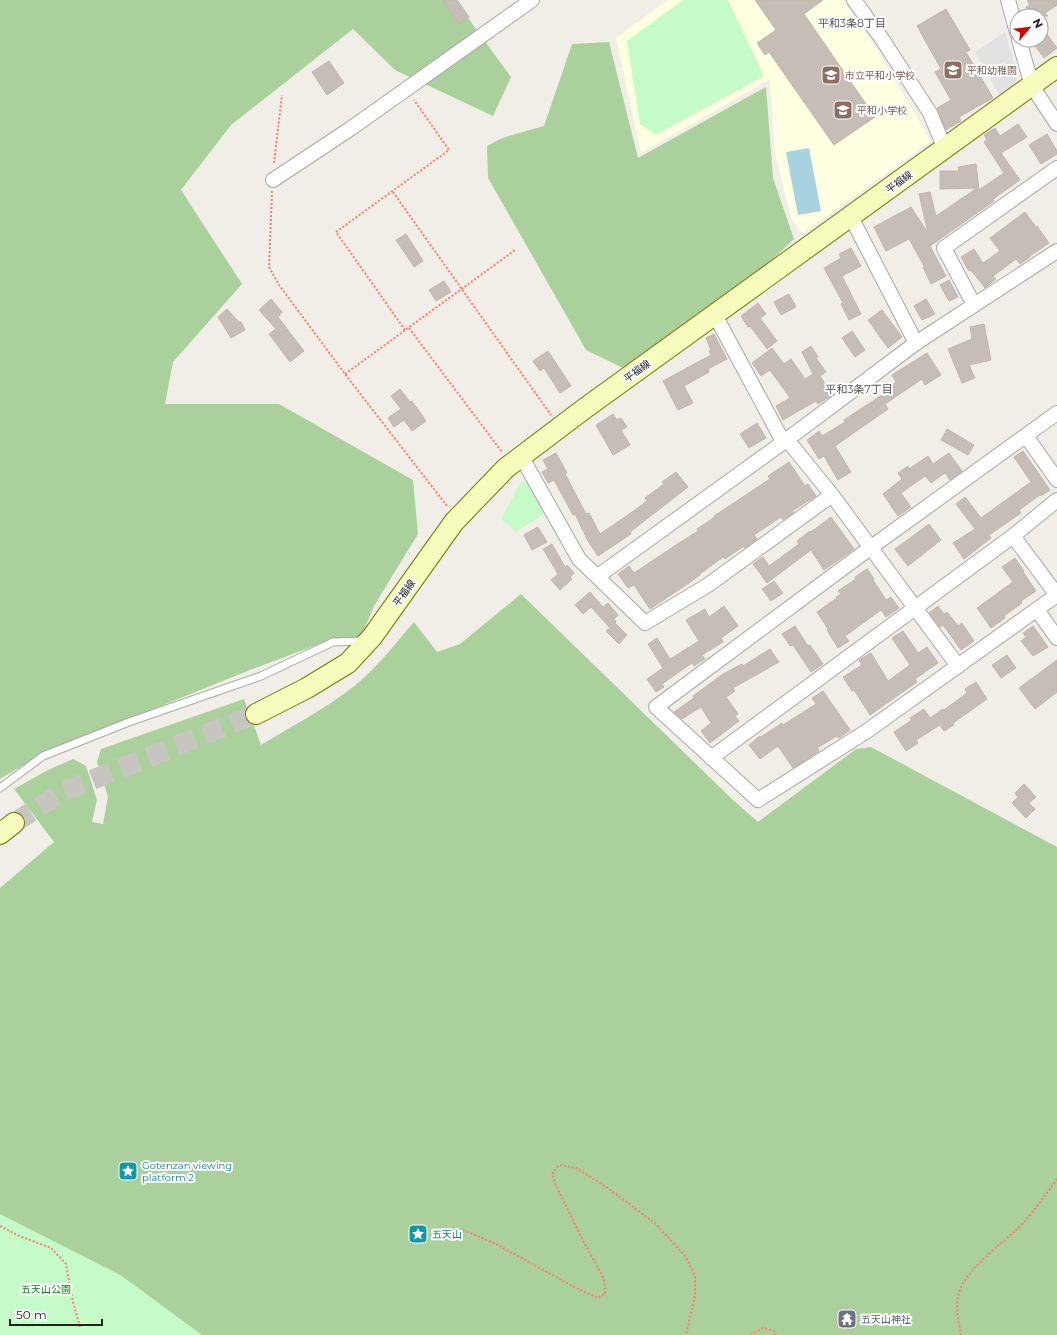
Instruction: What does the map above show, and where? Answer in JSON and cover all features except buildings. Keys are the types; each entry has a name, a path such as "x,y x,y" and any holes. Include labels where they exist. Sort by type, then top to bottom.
{"street":[{"path":"273,180 350,129 532,0"},
{"path":"854,0 882,39 930,113 945,149"},
{"path":"1021,48 1032,86 1057,124"},
{"name":"平福線","path":"256,714 307,688 348,663 368,641 457,520 506,468 1057,67"},
{"path":"974,305 944,248 1057,168"},
{"path":"851,216 916,343"},
{"path":"598,576 916,343 1057,251"},
{"path":"715,315 780,436 793,447 832,495 958,666"},
{"path":"1013,536 1057,596 867,732 758,800 656,707 870,548 1057,413"},
{"path":"1026,436 1057,480"},
{"path":"516,460 579,559 645,623 708,585 832,495"},
{"path":"711,758 914,607 1013,536 1057,500"},
{"path":"1037,610 1057,638"}],"lane":[{"path":"0,788 43,756 129,722 261,676 333,642 368,641"}],"path":[{"path":"405,330 336,232 449,150 407,89"},
{"path":"282,95 273,180 269,267 279,285 345,374 457,520"},
{"path":"392,191 559,428"},
{"path":"345,374 515,250"},
{"path":"408,328 516,460"},
{"path":"463,1230 496,1244 574,1287 598,1298 606,1294 604,1279 580,1235 552,1174 559,1165 576,1168 605,1186 656,1224 686,1257 695,1275 695,1296 686,1335"},
{"path":"961,1335 956,1304 961,1288 971,1272 1015,1232 1057,1180"},
{"path":"0,1226 17,1235 51,1248 66,1264 73,1302 80,1327"},
{"path":"751,1335 763,1328 774,1331 776,1335"}],"shaded area":[{"name":"平和小学校","path":"668,0 843,0 876,48 931,141 802,234 791,218 775,153 770,79 641,153 616,38"},
{"path":"1005,32 1018,76 1014,85 1000,95 975,52"}],"green space":[{"path":"0,0 455,0 511,77 493,116 395,70 353,29 231,125 181,190 242,284 173,362 165,404 279,404 413,480 418,534 374,606 361,637 330,640 250,670 42,754 0,779"},
{"path":"683,0 728,0 764,76 656,135 640,124 627,41"},
{"path":"609,42 638,158 766,87 773,178 794,239 740,288 625,369 586,350 488,178 487,146 502,138 544,126 572,44"},
{"path":"521,482 529,482 546,513 516,532 501,519"},
{"path":"521,594 734,801 758,822 856,749 871,747 1057,847 1057,1335 0,1335 0,888 54,842 14,789 48,770 73,759 86,766 97,800 92,822 103,824 108,797 97,762 101,749 244,699 261,745 320,710 353,687 377,664 414,622 437,652 460,644"},
{"name":"五天山公園","path":"0,1214 122,1276 202,1335 0,1335"}],"water":[{"path":"809,148 821,211 798,215 786,152"}],"tunnel":[{"path":"14,823 62,792 256,714"}],"place":[{"name":"平和幼稚園","path":"953,70"},
{"name":"市立平和小学校","path":"831,75"},
{"name":"平和小学校","path":"843,110"},
{"name":"Gotenzan viewing platform 2","path":"128,1171"},
{"name":"五天山","path":"418,1234"},
{"name":"五天山神社","path":"847,1319"}],"district":[{"name":"平和3条8丁目","path":"852,23"},
{"name":"平和3条7丁目","path":"859,389"}]}
